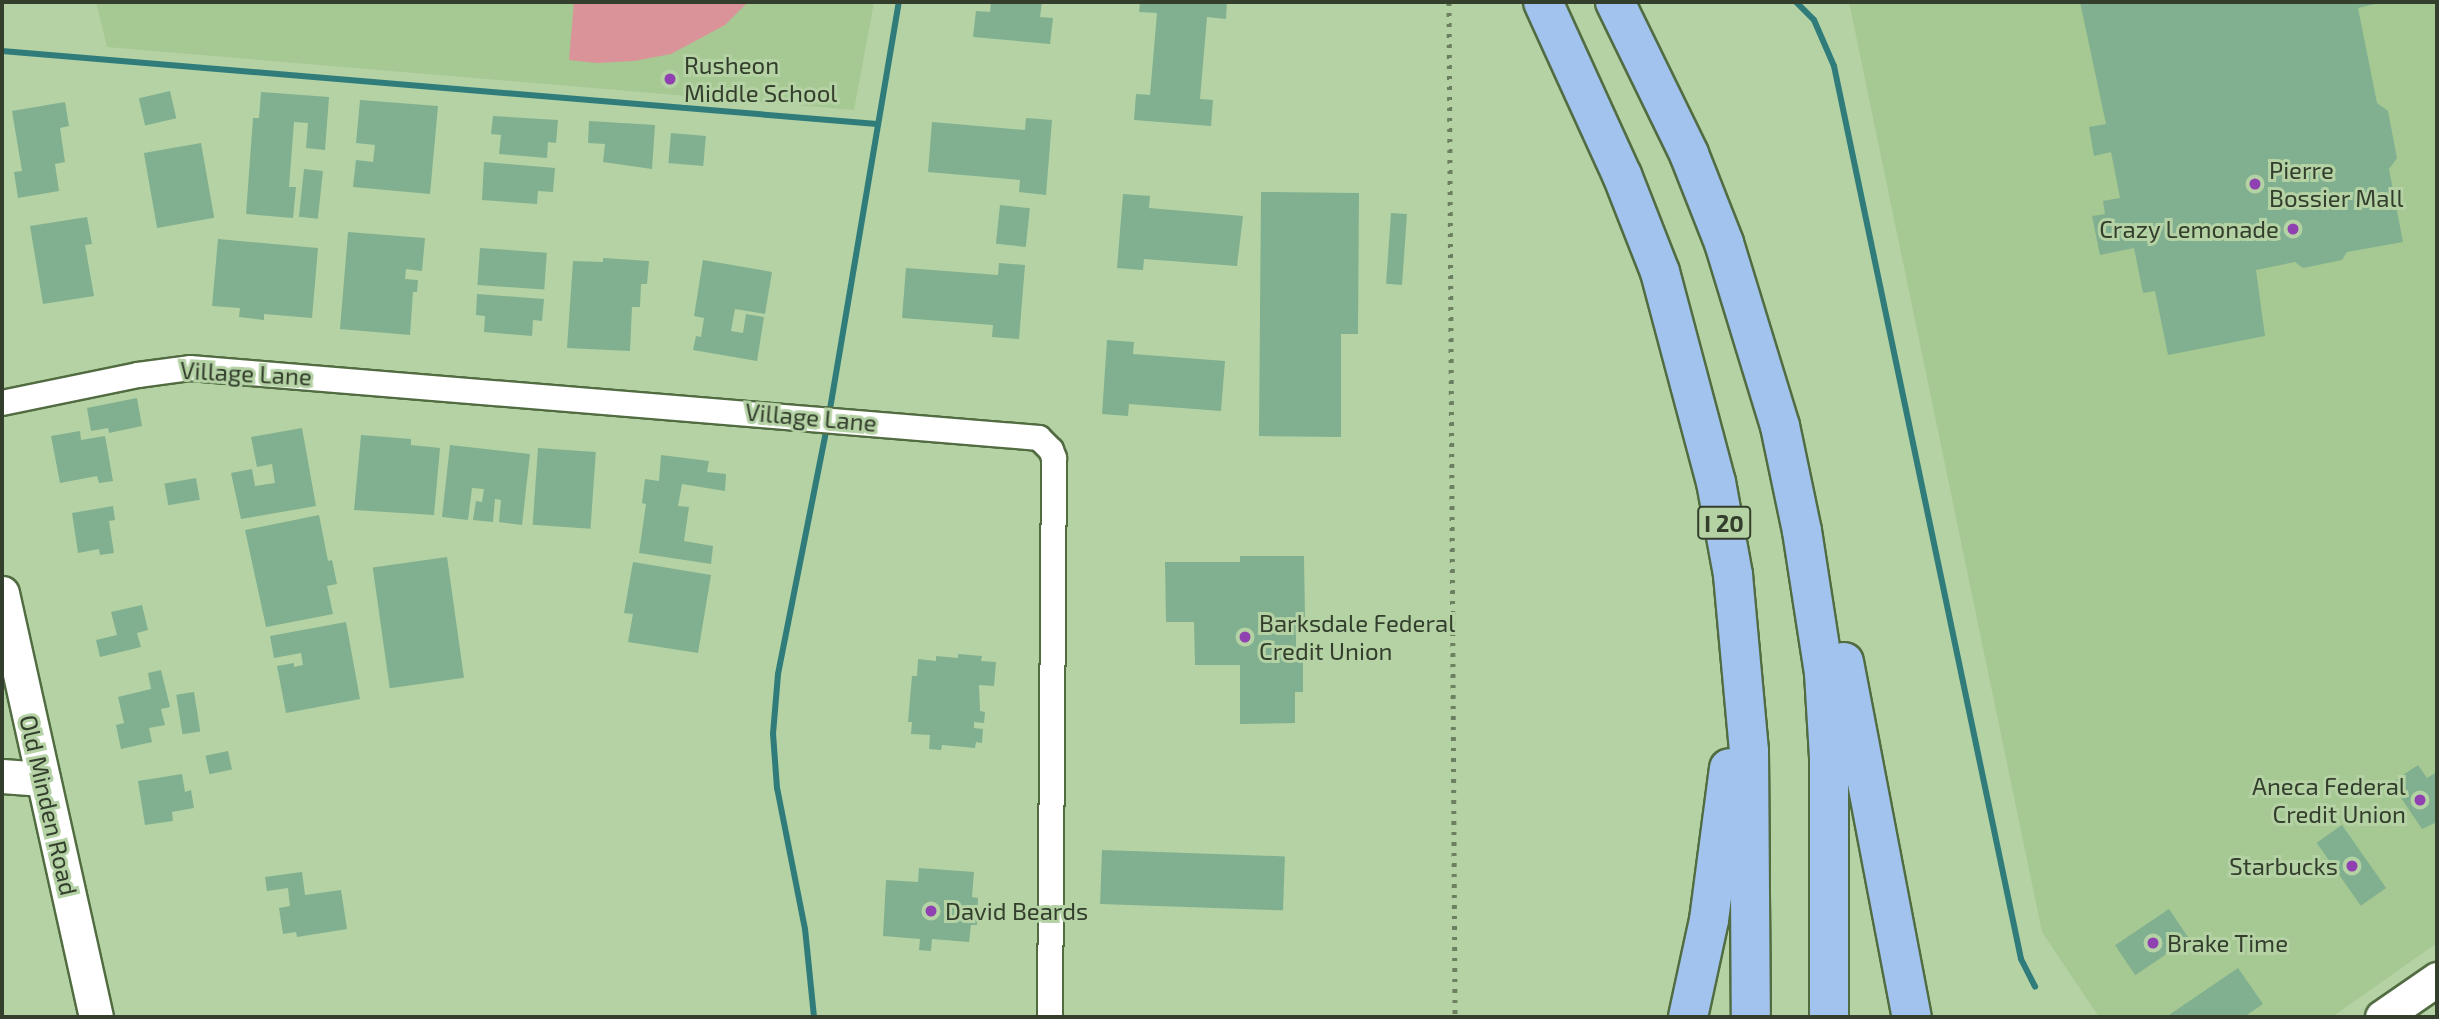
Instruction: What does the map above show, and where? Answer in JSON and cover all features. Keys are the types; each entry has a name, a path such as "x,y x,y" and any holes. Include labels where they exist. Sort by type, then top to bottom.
{"highway":[{"name":"I 20","path":"1543,2 1622,175 1660,272 1716,482 1733,575 1749,764 1751,1017"},
{"path":"1615,2 1689,154 1724,243 1780,426 1814,524 1912,1017"},
{"path":"1780,426 1811,580 1824,673 1829,756 1829,1017"},
{"path":"1688,1017 1721,845 1729,772 1731,708 1740,648"}],"main road":[{"name":"Old Minden Road","path":"2,593 96,1017"},
{"path":"2,776 43,779"},
{"path":"2382,1017 2437,979"}],"street":[{"name":"Village Lane","path":"2,404 153,372 190,368 1030,435 1048,445 1053,454 1050,1017"}],"shaded area":[{"name":"Rusheon Middle School","path":"96,2 874,2 854,110 107,47"},
{"path":"574,2 748,2 725,25 671,54 634,61 597,63 569,60"},
{"path":"1849,2 2437,2 2437,943 2332,1017 2099,1017 2042,932"}],"building":[{"path":"991,2 1042,2 1040,17 1053,18 1050,44 973,37 976,11 990,12"},
{"path":"1140,2 1227,2 1226,19 1207,17 1200,99 1213,100 1211,126 1134,120 1136,94 1150,95 1157,13 1139,12"},
{"name":"Pierre Bossier Mall","path":"2080,2 2384,2 2358,8 2377,103 2388,111 2397,158 2389,169 2403,242 2347,252 2342,260 2303,268 2295,262 2256,270 2265,336 2168,355 2155,291 2143,293 2134,248 2100,255 2092,216 2105,214 2103,201 2120,198 2111,152 2094,156 2089,127 2106,124"},
{"path":"170,91 176,118 145,125 139,98"},
{"path":"261,92 329,97 325,150 306,148 308,123 294,122 289,187 296,187 293,218 246,214 253,118 259,118"},
{"path":"360,100 438,106 430,194 353,187 356,160 373,162 375,145 356,143"},
{"path":"65,102 69,126 60,128 65,162 55,164 59,191 18,198 14,172 22,171 12,111"},
{"path":"493,116 558,120 556,143 548,142 547,158 499,154 501,135 491,134"},
{"path":"1026,118 1052,120 1046,195 1019,192 1020,180 928,172 932,122 1025,130"},
{"path":"589,121 655,125 652,169 603,162 605,144 588,143"},
{"path":"671,133 706,136 703,166 668,163"},
{"path":"201,143 214,218 157,228 144,153"},
{"path":"484,162 555,168 553,192 538,191 537,204 482,200"},
{"path":"304,169 323,171 318,219 299,217"},
{"path":"1261,192 1359,193 1358,334 1341,334 1341,437 1259,436"},
{"path":"1123,194 1150,196 1149,208 1243,216 1237,266 1144,259 1143,270 1117,268"},
{"path":"1000,205 1030,208 1026,247 996,244"},
{"path":"1391,213 1407,214 1402,285 1386,284"},
{"path":"87,217 92,244 85,245 94,296 43,304 30,226"},
{"path":"348,232 425,238 422,271 406,269 405,279 418,280 417,292 413,292 410,335 340,329"},
{"path":"218,239 318,248 312,318 264,314 264,320 239,317 240,308 212,306"},
{"path":"480,248 547,253 544,290 477,285"},
{"path":"603,258 649,261 647,284 641,284 640,307 632,307 630,351 567,348 573,261 603,262"},
{"path":"703,260 772,272 765,314 735,309 731,331 743,333 746,314 764,317 757,361 693,350 696,336 701,337 704,318 694,316"},
{"path":"999,263 1025,265 1019,339 992,337 993,325 902,318 906,268 998,275"},
{"path":"477,294 544,299 542,321 533,320 532,336 484,332 485,316 476,315"},
{"path":"1107,340 1134,342 1133,354 1225,361 1221,411 1129,404 1128,416 1102,414"},
{"path":"137,398 142,426 109,433 108,428 91,431 87,408"},
{"path":"302,428 316,506 241,519 231,473 252,469 255,486 275,483 272,464 257,467 251,437"},
{"path":"80,431 81,440 105,436 113,481 99,483 97,476 60,483 51,436"},
{"path":"361,435 411,439 411,445 440,448 434,515 354,510"},
{"path":"450,445 530,454 522,525 499,522 501,500 495,499 493,522 473,520 476,501 482,502 484,489 472,488 468,520 442,517"},
{"path":"538,448 596,452 590,529 533,525"},
{"path":"661,455 709,461 707,472 726,474 725,491 682,484 678,506 689,507 684,541 713,546 711,564 639,553 646,504 642,503 645,479 659,481"},
{"path":"196,478 200,500 168,505 164,484"},
{"path":"113,506 115,520 109,521 114,553 100,555 99,549 78,553 72,513"},
{"path":"319,515 328,561 332,560 337,584 327,586 333,614 266,627 245,530"},
{"name":"Barksdale Federal Credit Union","path":"1240,556 1304,556 1305,620 1296,620 1296,651 1303,651 1303,692 1295,692 1295,723 1240,724 1240,665 1195,665 1194,622 1166,622 1165,562 1240,562"},
{"path":"447,557 464,678 390,688 373,567"},
{"path":"633,562 711,575 698,653 628,642 633,614 624,613"},
{"path":"142,605 148,630 137,633 141,647 100,657 96,640 117,635 111,612"},
{"path":"346,622 360,699 286,713 277,666 294,663 294,667 303,665 301,653 274,658 270,636"},
{"path":"958,654 982,656 981,661 996,662 994,686 979,685 980,711 985,712 984,723 974,722 974,728 983,729 982,743 976,742 975,748 942,745 941,750 929,749 930,735 911,734 912,722 908,722 912,676 917,676 918,659 936,661 936,656 958,658"},
{"path":"161,670 170,707 161,709 165,725 149,728 152,742 121,749 116,725 124,723 118,697 151,689 148,673"},
{"path":"194,692 200,732 182,734 176,695"},
{"path":"228,751 232,770 209,774 206,756"},
{"name":"Aneca Federal Credit Union","path":"2418,765 2427,778 2435,773 2437,775 2437,822 2422,829 2391,783"},
{"path":"182,774 185,792 191,790 194,808 172,812 173,821 145,825 138,781"},
{"name":"Starbucks","path":"2342,825 2386,888 2361,906 2317,843"},
{"path":"1102,850 1285,856 1283,910 1100,904"},
{"name":"David Beards","path":"919,868 974,872 972,897 978,898 977,925 971,925 969,942 932,939 931,951 919,950 920,939 883,936 886,880 918,882"},
{"path":"302,872 305,895 341,890 347,929 297,937 296,932 283,934 279,908 290,906 288,888 267,891 265,877"},
{"name":"Brake Time","path":"2169,909 2189,939 2135,975 2115,945"},
{"name":"Brake Time","path":"2238,968 2263,1004 2244,1017 2166,1017"}],"waterway":[{"path":"829,415 899,2"},
{"path":"1796,2 1814,20 1834,66 2021,959 2035,987"},
{"path":"2,51 877,124"},
{"path":"814,1017 805,929 777,788 773,734 778,674 827,426"}],"railway":[{"path":"1449,2 1455,1017"}],"place":[{"name":"Rusheon Middle School","path":"670,79"},
{"name":"Pierre Bossier Mall","path":"2255,184"},
{"name":"Crazy Lemonade","path":"2293,229"},
{"name":"Barksdale Federal Credit Union","path":"1245,637"},
{"name":"Aneca Federal Credit Union","path":"2420,800"},
{"name":"Starbucks","path":"2352,866"},
{"name":"David Beards","path":"931,911"},
{"name":"Brake Time","path":"2153,943"}]}
